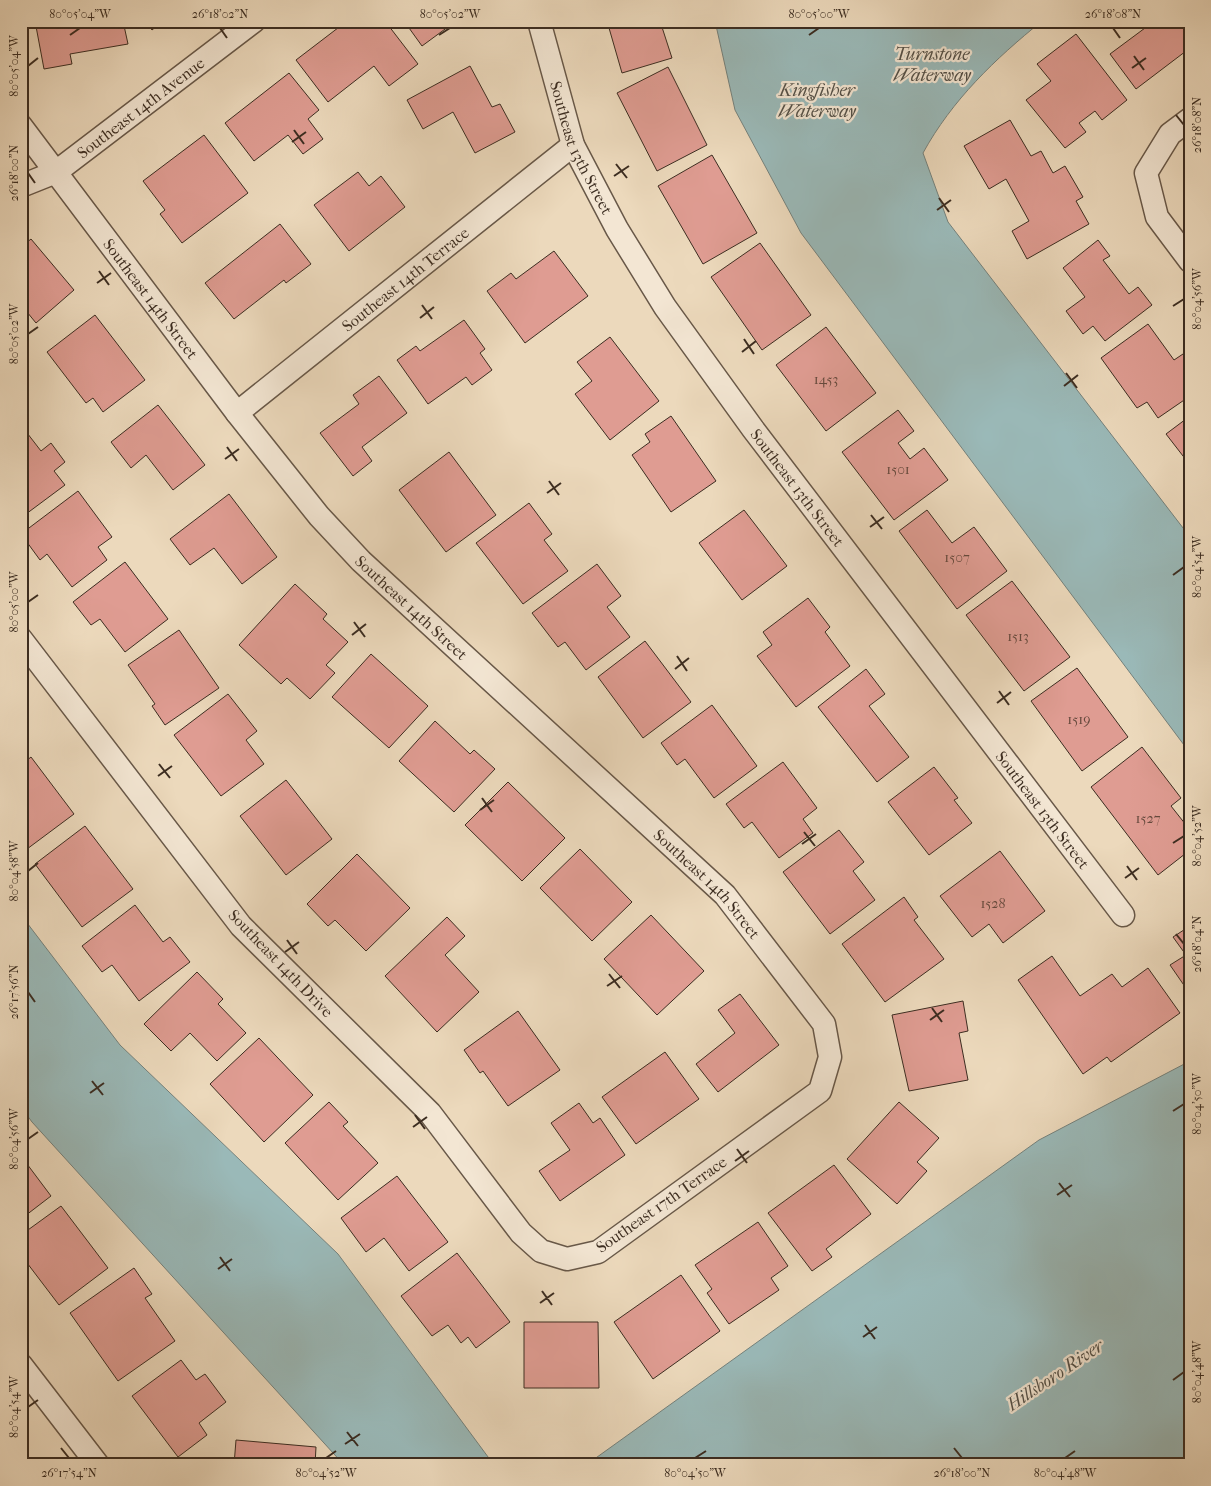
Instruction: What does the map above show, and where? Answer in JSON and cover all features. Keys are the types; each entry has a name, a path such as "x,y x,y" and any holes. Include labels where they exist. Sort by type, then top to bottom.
{"street":[{"name":"Southeast 14th Avenue","path":"21,186 56,172 254,21"},
{"name":"Southeast 13th Street","path":"539,21 573,145 617,229 665,307 753,429 1123,915"},
{"path":"1190,119 1170,134 1146,173 1157,217 1190,261"},
{"name":"Southeast 14th Street","path":"21,126 237,413 319,516 362,561 725,895 824,1024 830,1057"},
{"name":"Southeast 14th Terrace","path":"237,413 573,145"},
{"name":"Southeast 14th Drive","path":"21,639 241,926 430,1114 521,1233 541,1251 567,1259"},
{"name":"Southeast 17th Terrace","path":"567,1259 598,1252 820,1091 830,1057"},
{"path":"21,1365 98,1465"}],"water":[{"name":"Kingfisher Waterway","path":"715,21 1042,21 991,65 976,81 947,115 923,153 948,222 1190,537 1190,753 801,233 735,110"},
{"path":"21,915 120,1045 338,1254 494,1465 344,1465 32,1122 21,1107"},
{"name":"Hillsboro River","path":"1190,1061 1190,1461 1185,1465 586,1465 1039,1140"}],"building":[{"path":"35,21 123,21 128,44 70,54 72,64 44,69"},
{"path":"145,21 163,21 152,30"},
{"path":"347,21 385,21 418,64 389,86 374,66 328,102 296,60"},
{"path":"404,21 456,21 422,46"},
{"path":"607,21 660,21 672,58 622,73"},
{"path":"1140,21 1190,21 1190,48 1136,89 1110,54 1145,28"},
{"path":"1076,34 1127,100 1102,120 1095,111 1079,123 1086,132 1065,148 1026,100 1051,81 1037,64"},
{"path":"470,66 492,107 500,104 515,132 475,153 453,112 423,129 407,100"},
{"path":"668,67 707,145 657,171 617,93"},
{"path":"289,73 319,110 308,119 323,139 303,154 288,135 254,161 225,123"},
{"path":"1010,120 1031,156 1041,151 1053,173 1065,166 1083,197 1076,201 1089,224 1027,259 1012,231 1029,221 1006,179 989,189 964,146"},
{"path":"204,135 248,193 182,243 160,214 165,210 143,181"},
{"path":"712,155 757,233 703,264 658,186"},
{"path":"358,172 369,186 381,176 405,207 349,251 314,205"},
{"path":"280,224 311,264 286,283 284,280 234,319 205,283"},
{"path":"31,239 74,290 36,323 27,312 21,317 21,247"},
{"path":"1098,240 1110,256 1103,260 1129,294 1138,287 1152,305 1105,341 1093,326 1083,334 1066,311 1085,297 1063,268"},
{"path":"760,243 811,315 762,350 711,277"},
{"path":"554,251 588,296 525,343 487,291 511,273 516,279"},
{"path":"95,315 145,380 103,412 93,398 86,403 47,352"},
{"path":"464,320 485,349 480,353 492,370 472,385 466,377 428,404 397,360 416,346 420,351"},
{"path":"1148,324 1174,360 1186,352 1190,357 1190,396 1158,418 1147,402 1137,408 1101,358"},
{"path":"826,327 876,393 826,431 776,365"},
{"path":"610,337 659,401 610,440 575,394 592,381 577,362"},
{"path":"379,376 407,413 362,447 372,461 353,476 320,433 359,404 353,395"},
{"path":"158,405 205,465 173,490 146,455 131,468 111,442"},
{"path":"898,410 914,431 898,443 910,459 924,448 948,480 894,520 842,452"},
{"path":"671,416 716,481 671,512 632,455 650,442 645,434"},
{"path":"1190,416 1190,465 1166,434"},
{"path":"24,429 41,451 51,443 65,462 54,471 65,485 22,517 21,432"},
{"path":"449,452 496,515 446,552 399,490"},
{"path":"78,491 112,537 98,547 107,560 72,587 47,554 40,560 21,534"},
{"path":"229,494 277,557 242,584 214,548 190,565 170,539"},
{"path":"529,503 552,534 544,540 568,571 523,604 476,543"},
{"path":"744,510 787,566 742,600 699,543"},
{"path":"927,510 952,543 974,527 1007,571 957,609 899,531"},
{"path":"125,562 168,619 125,652 100,619 91,625 73,602"},
{"path":"597,564 621,596 607,607 630,637 586,670 565,642 558,647 532,613"},
{"path":"1012,581 1070,657 1024,691 966,615"},
{"path":"295,584 327,614 323,619 348,642 326,665 335,673 310,699 287,678 281,684 239,645"},
{"path":"808,598 830,627 825,632 850,666 796,707 757,656 772,645 763,632"},
{"path":"179,630 219,688 165,725 152,706 155,704 128,665"},
{"path":"645,641 691,702 643,738 598,677"},
{"path":"371,654 428,706 389,748 332,697"},
{"path":"1077,668 1128,737 1082,771 1031,701"},
{"path":"866,669 885,694 869,706 909,757 877,782 818,707"},
{"path":"228,694 257,731 246,740 264,764 221,796 174,735"},
{"path":"712,705 757,766 714,798 685,759 677,765 661,743"},
{"path":"435,721 470,754 474,750 495,769 454,812 399,761"},
{"path":"1142,747 1181,798 1171,806 1190,830 1190,850 1158,875 1091,787"},
{"path":"31,757 74,814 23,852 21,851 21,765"},
{"path":"783,762 817,808 803,819 813,833 779,858 752,822 744,828 726,804"},
{"path":"934,767 958,798 954,800 972,823 929,855 888,802"},
{"path":"286,780 332,839 286,875 240,816"},
{"path":"508,782 565,838 522,881 465,825"},
{"path":"85,826 133,889 82,927 35,864"},
{"path":"839,830 864,862 853,871 875,900 830,934 783,872"},
{"path":"580,849 632,902 592,941 540,888"},
{"path":"1000,851 1045,911 1003,943 989,924 972,937 940,896"},
{"path":"357,854 410,908 366,951 335,920 328,926 307,904"},
{"path":"904,897 918,917 914,920 944,959 885,1002 842,944"},
{"path":"135,905 163,942 170,937 190,962 139,1001 112,965 102,972 82,946"},
{"path":"651,915 704,971 657,1015 604,959"},
{"path":"447,917 465,936 445,955 479,992 437,1032 385,976"},
{"path":"1190,926 1190,994 1170,965 1186,955 1173,937"},
{"path":"1052,956 1080,996 1112,974 1122,987 1148,968 1180,1013 1111,1062 1107,1057 1083,1074 1018,980"},
{"path":"197,972 223,999 218,1004 246,1033 217,1061 190,1033 171,1051 144,1024"},
{"path":"740,994 779,1045 718,1092 696,1064 735,1033 718,1010"},
{"path":"963,1001 968,1031 959,1033 968,1080 909,1091 892,1015"},
{"path":"518,1011 560,1070 508,1106 483,1071 480,1073 464,1050"},
{"path":"259,1038 313,1095 264,1142 210,1084"},
{"path":"665,1052 699,1099 636,1144 602,1097"},
{"path":"329,1102 348,1122 343,1126 378,1163 338,1200 285,1143"},
{"path":"899,1102 939,1138 917,1162 927,1171 897,1204 847,1159"},
{"path":"579,1103 593,1123 600,1118 625,1155 560,1201 539,1171 570,1150 551,1123"},
{"path":"21,1156 51,1196 21,1219"},
{"path":"834,1165 871,1214 826,1249 832,1257 812,1271 768,1213"},
{"path":"397,1176 448,1242 409,1271 384,1238 366,1252 341,1218"},
{"path":"61,1206 108,1268 59,1305 21,1255 21,1235"},
{"path":"758,1222 788,1266 771,1278 779,1290 729,1324 707,1293 712,1289 695,1265"},
{"path":"457,1253 510,1322 476,1348 468,1337 461,1343 448,1325 432,1336 401,1296"},
{"path":"134,1268 152,1294 145,1298 175,1341 118,1381 70,1313"},
{"path":"681,1275 720,1331 653,1379 614,1322"},
{"path":"524,1322 598,1322 599,1388 524,1388"},
{"path":"181,1360 196,1380 205,1374 226,1402 199,1423 207,1435 178,1457 132,1396"},
{"path":"236,1440 316,1447 315,1465 234,1465"}],"water label":[{"name":"Turnstone Waterway","path":"932,64"}]}
